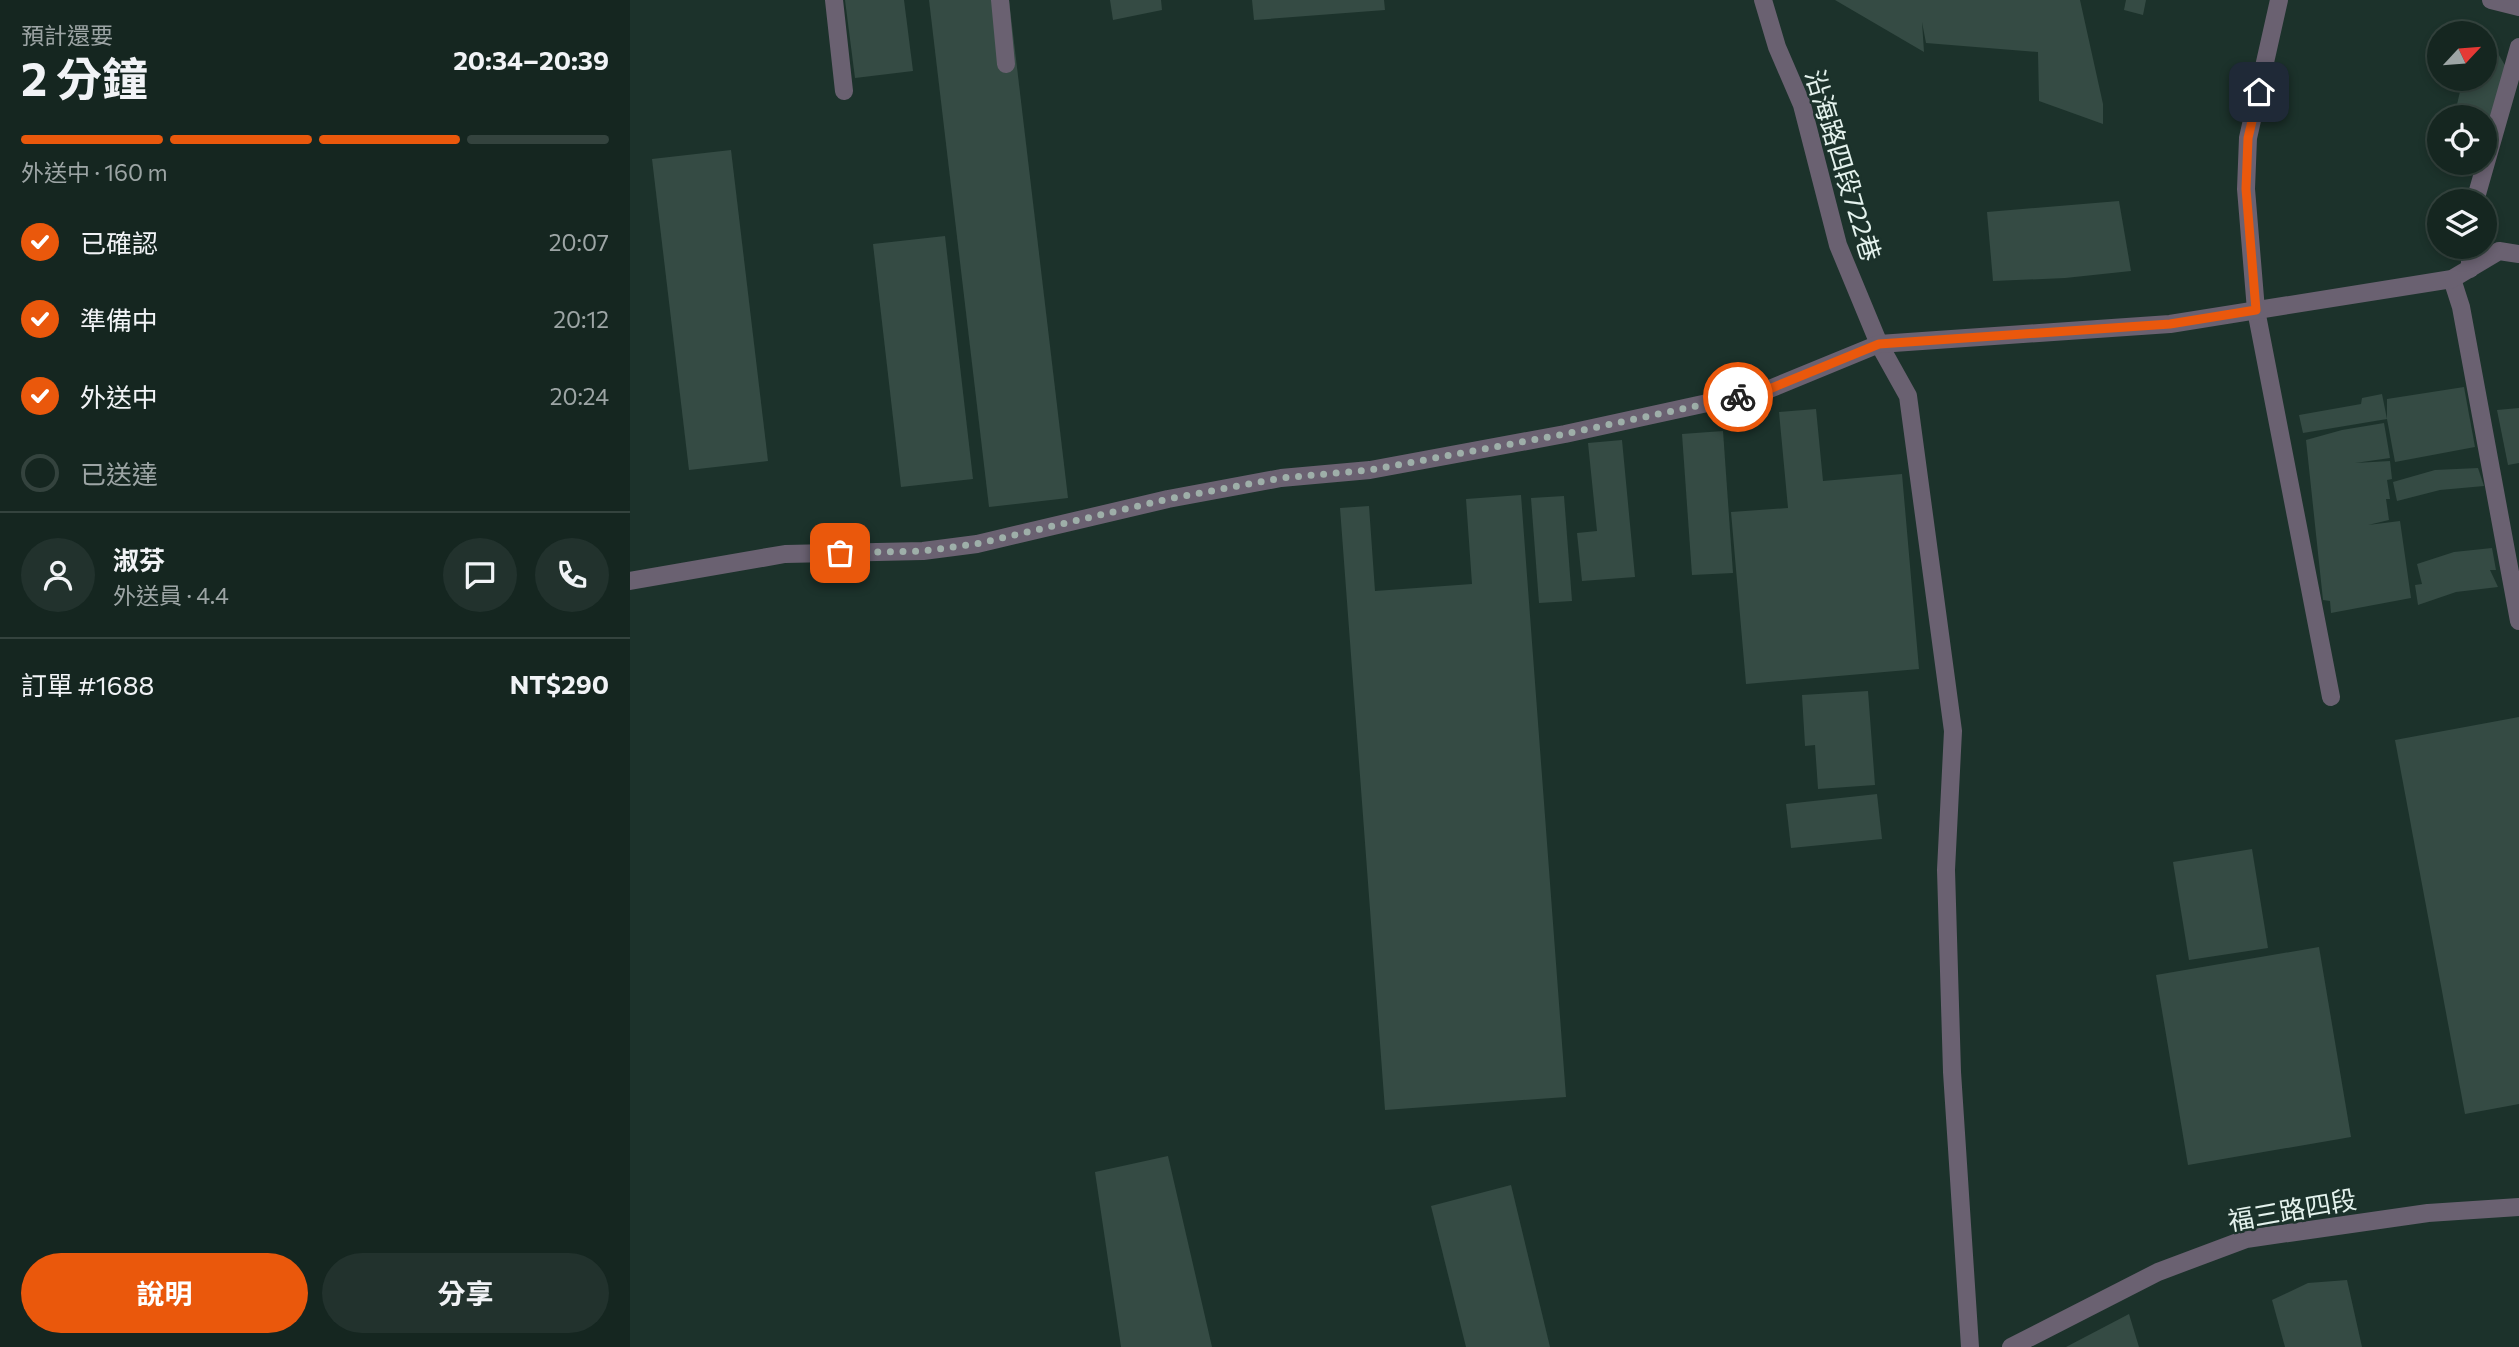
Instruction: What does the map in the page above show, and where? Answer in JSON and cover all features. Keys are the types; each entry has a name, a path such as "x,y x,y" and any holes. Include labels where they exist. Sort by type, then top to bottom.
{"street":[{"path":"834,0 844,91"},
{"path":"1000,0 1006,64"},
{"name":"沿海路四段722巷","path":"1763,0 1777,47 1802,105 1838,245 1879,344 1908,396 1954,731 1946,870 1952,1072 1970,1347"},
{"path":"2279,0 2248,138 2246,189 2256,310 2330,697"},
{"path":"2491,0 2519,7"},
{"path":"2478,189 2519,47"},
{"path":"630,581 785,554 923,551 976,544 1181,496 1281,478 1370,470 1565,434 1767,390 1879,344 2170,324 2452,279 2499,251 2519,254"},
{"path":"2470,259 2470,269"},
{"path":"2452,279 2461,307 2519,621"},
{"name":"福三路四段","path":"2011,1347 2158,1272 2246,1239 2428,1213 2519,1207"}],"building":[{"path":"845,0 904,0 913,71 855,78"},
{"path":"929,0 1009,0 1068,498 989,507"},
{"path":"1110,0 1161,0 1162,10 1113,20"},
{"path":"1252,0 1384,0 1385,10 1254,20"},
{"path":"1835,0 2080,0 2103,104 2103,124 2039,101 2038,52 1926,43 1922,22 1924,52"},
{"path":"2126,0 2146,0 2143,15 2124,10"},
{"path":"2497,52 2506,67 2496,105 2457,105 2460,91 2497,91"},
{"path":"731,150 768,461 689,470 652,159"},
{"path":"2119,201 2131,271 2065,278 1993,281 1987,212"},
{"path":"945,236 973,479 901,487 873,244"},
{"path":"2464,387 2475,447 2395,462 2387,419 2387,399"},
{"path":"2382,394 2387,419 2303,433 2299,415 2361,404 2362,398"},
{"path":"2519,408 2519,463 2508,465 2497,410"},
{"path":"1816,409 1823,481 1902,474 1919,669 1746,684 1731,512 1788,508 1779,412"},
{"path":"2384,423 2390,458 2355,463 2390,461 2392,479 2387,480 2390,499 2386,499 2389,520 2368,525 2400,521 2411,598 2331,613 2330,601 2323,600 2306,440 2342,430"},
{"path":"1723,431 1733,573 1692,575 1682,434"},
{"path":"1622,440 1635,577 1582,581 1577,533 1597,531 1588,443"},
{"path":"2478,468 2484,486 2440,490 2397,501 2393,482 2435,470"},
{"path":"1521,495 1566,1097 1385,1110 1340,508 1369,506 1375,591 1472,584 1466,499"},
{"path":"1564,496 1572,601 1539,603 1531,498"},
{"path":"2492,548 2496,570 2490,570 2498,587 2456,592 2418,605 2415,585 2422,584 2417,564 2454,552"},
{"path":"1868,691 1875,785 1818,789 1815,745 1805,746 1802,695"},
{"path":"2519,717 2519,1104 2465,1114 2395,740"},
{"path":"1877,794 1882,839 1791,848 1786,804"},
{"path":"2252,849 2268,948 2189,960 2173,862"},
{"path":"2319,947 2351,1137 2188,1165 2156,975"},
{"path":"1168,1156 1212,1347 1121,1347 1095,1172"},
{"path":"1511,1185 1550,1347 1466,1347 1431,1206"},
{"path":"2347,1280 2362,1347 2285,1347 2272,1300 2308,1283"},
{"path":"2129,1314 2139,1347 2066,1347"}],"way so far":[{"path":"840,553 923,551 976,544 1168,499 1281,478 1370,470 1565,434 1738,397"}],"route":[{"path":"1738,397 1767,390 1879,344 2170,324 2256,310 2246,189 2248,138 2259,92"}]}
